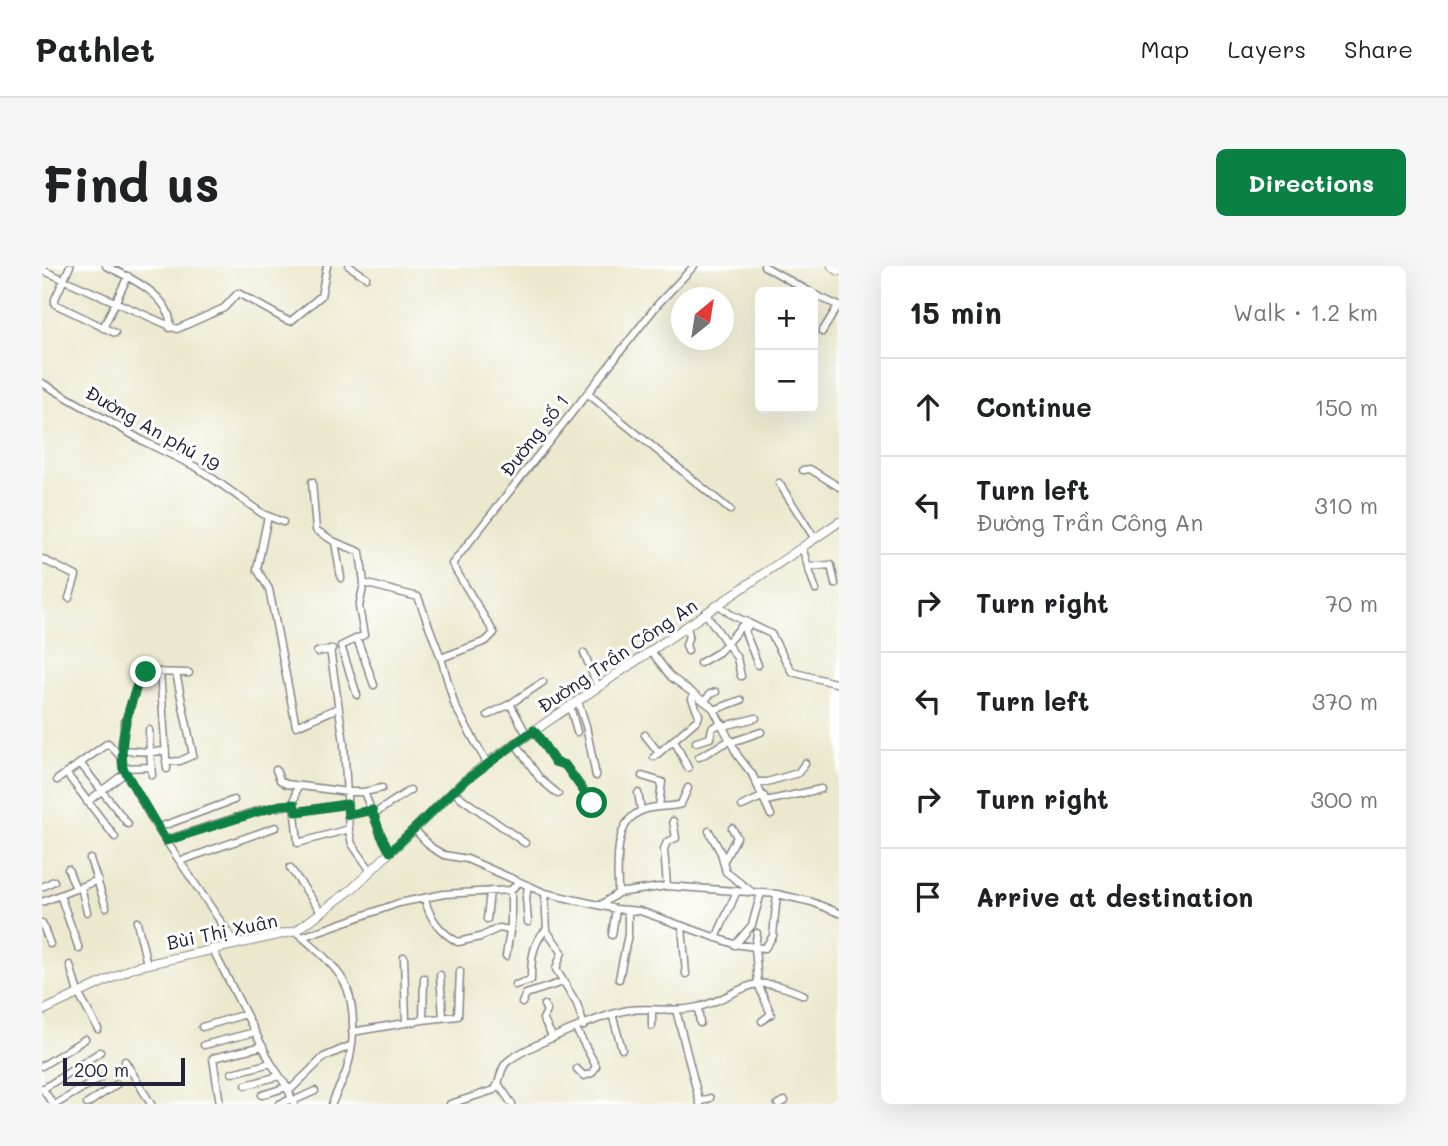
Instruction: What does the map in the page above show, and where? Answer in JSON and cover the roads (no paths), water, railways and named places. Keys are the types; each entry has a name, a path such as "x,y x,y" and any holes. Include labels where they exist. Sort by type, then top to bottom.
{"main road":[{"path":"832,266 839,271"},
{"name":"Đường Trần Công An","path":"390,852 487,762 839,522"},
{"name":"Bùi Thị Xuân","path":"42,1011 127,970 147,964 235,943 299,934 390,852"}],"street":[{"path":"70,266 55,304 114,333"},
{"path":"42,270 177,329 225,308 238,293 290,321 321,296 327,266"},
{"name":"Đường số 1","path":"443,657 486,641 494,633 452,564 658,303 694,266"},
{"path":"764,266 799,287"},
{"path":"111,267 147,286 169,313 170,328"},
{"path":"351,267 366,276"},
{"path":"103,328 128,276"},
{"path":"818,297 838,306 822,331"},
{"name":"Đường An phú 19","path":"42,383 143,441 198,468 268,516 283,522"},
{"path":"587,393 730,510"},
{"path":"803,470 810,469 839,487"},
{"path":"312,482 316,530 335,542 360,552 364,583 359,607 364,634 341,646 317,652"},
{"path":"779,482 814,538"},
{"path":"268,516 257,569 269,589 296,726 338,708"},
{"path":"335,542 341,579"},
{"path":"803,547 816,590"},
{"path":"42,559 76,576 69,598"},
{"path":"808,567 830,564 836,575 835,584"},
{"path":"364,583 418,597 443,657 455,706 487,762"},
{"path":"719,605 730,614 771,634 792,672 839,684"},
{"path":"706,614 737,658 741,676"},
{"path":"700,663 719,652 748,622"},
{"path":"748,622 745,632 758,665"},
{"path":"687,626 690,635 685,645 688,652"},
{"path":"357,639 374,685"},
{"path":"341,646 357,695"},
{"path":"330,649 348,792 349,829 352,844 370,871"},
{"path":"652,651 671,677 714,710 757,782 771,815"},
{"path":"584,653 598,688"},
{"path":"160,672 167,766 193,755 176,673"},
{"path":"189,673 141,674 125,722 121,754 124,770 157,828 235,943"},
{"path":"488,715 543,682"},
{"path":"705,701 710,694 716,692"},
{"path":"645,735 656,755 698,719 693,694"},
{"path":"714,710 741,700"},
{"path":"510,704 555,762 565,765 592,803"},
{"path":"574,704 577,732"},
{"path":"574,704 586,726 596,776"},
{"path":"696,742 710,738 712,728 756,718"},
{"path":"149,730 152,775"},
{"path":"699,757 732,741 761,732"},
{"path":"674,740 688,768"},
{"path":"57,780 108,743 121,754 166,751"},
{"path":"515,743 540,779 558,794"},
{"path":"80,763 128,824"},
{"path":"757,782 767,782 797,773 805,763"},
{"path":"87,802 124,770 152,767"},
{"path":"276,770 282,782 297,786 348,792 382,788"},
{"path":"66,774 115,837"},
{"path":"642,776 662,782 659,806"},
{"path":"297,786 294,804 298,844 349,829"},
{"path":"618,893 623,827 641,810 681,804 688,789"},
{"path":"742,806 765,798 821,789"},
{"path":"348,815 373,812 410,790"},
{"path":"364,792 390,852"},
{"path":"453,792 525,843"},
{"path":"638,793 641,810"},
{"path":"157,828 234,800"},
{"path":"166,841 260,810 294,804"},
{"path":"296,812 347,804"},
{"path":"667,886 664,849 667,842 676,838 673,821"},
{"path":"180,861 276,827"},
{"path":"723,862 737,837 732,828"},
{"path":"414,829 437,851 482,865 528,887 615,909 640,911 734,944 765,948 771,941 778,894"},
{"path":"709,831 726,872 752,892"},
{"path":"90,859 106,906"},
{"path":"290,867 322,914"},
{"path":"68,869 87,912"},
{"path":"42,902 98,880"},
{"path":"42,887 54,881"},
{"path":"331,1104 344,1080 352,1045 346,988 326,960 299,934 398,903 444,894 511,890 518,883"},
{"path":"601,905 618,893 667,886 778,894 812,902 839,913"},
{"path":"528,887 528,922"},
{"path":"506,956 511,890"},
{"path":"487,919 490,891"},
{"path":"716,938 737,891"},
{"path":"734,944 752,925 761,892"},
{"path":"545,893 547,929 561,948 556,967 577,1004 584,1026"},
{"path":"60,895 79,949"},
{"path":"425,898 431,917 458,942 480,937 499,928 510,930"},
{"path":"612,935 615,909"},
{"path":"619,979 628,934 628,910"},
{"path":"137,922 147,964"},
{"path":"42,923 50,944"},
{"path":"682,926 686,974"},
{"path":"515,985 531,981 530,967 537,942 540,934 547,929"},
{"path":"757,933 755,947 758,984 771,1014 762,1021"},
{"path":"212,948 293,1102"},
{"path":"404,957 406,1022"},
{"path":"70,965 78,993 99,1028"},
{"path":"352,1032 459,1015 460,971"},
{"path":"440,975 443,1017"},
{"path":"423,1020 424,978"},
{"path":"522,1003 526,994 563,982"},
{"path":"450,1104 494,1090 499,1085 501,1070 508,1062 534,1045 612,1014 627,1010 698,1007 721,1001 758,984 784,987 804,995"},
{"path":"544,1005 547,1011 543,1020 553,1038"},
{"path":"698,1007 700,1023"},
{"path":"652,1010 652,1026"},
{"path":"676,1010 700,1103 710,1098"},
{"path":"202,1027 246,1014"},
{"path":"612,1014 622,1049"},
{"path":"576,1029 596,1066 592,1073 584,1076 577,1069"},
{"path":"204,1045 255,1032"},
{"path":"42,1066 85,1039"},
{"path":"262,1096 288,1089 324,1057 352,1045"},
{"path":"220,1104 213,1058 263,1046"},
{"path":"100,1052 42,1089 54,1104 100,1079"},
{"path":"125,1061 150,1104"},
{"path":"232,1073 271,1063"},
{"path":"246,1085 279,1076"},
{"path":"87,1104 117,1084"},
{"path":"499,1085 510,1103"},
{"path":"279,1104 293,1102 315,1091"}]}
